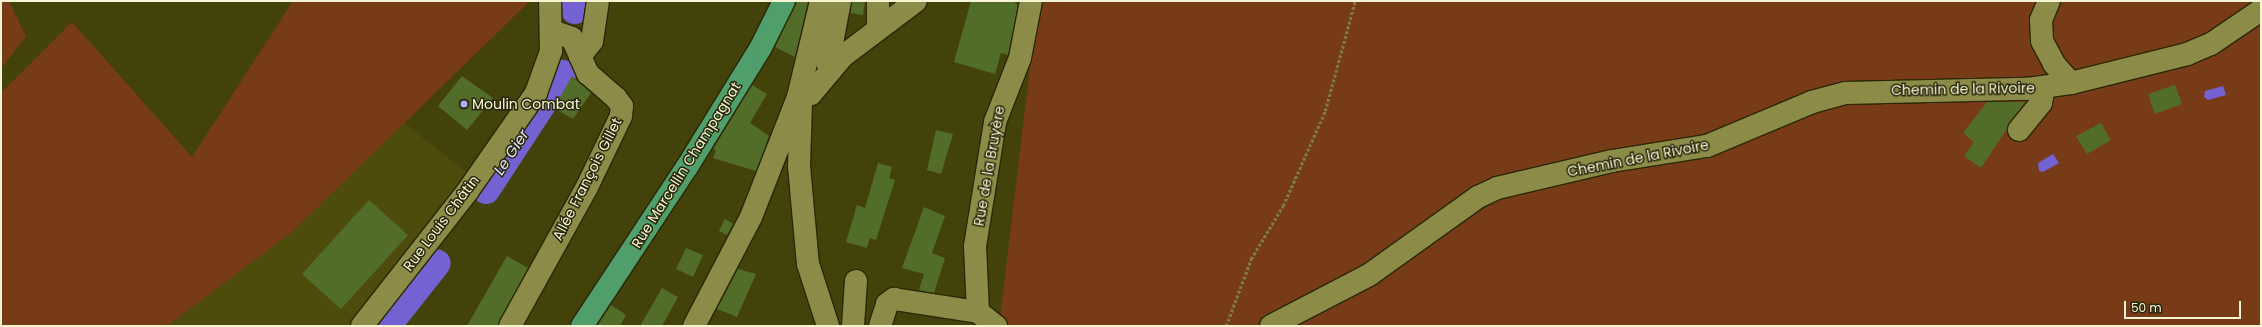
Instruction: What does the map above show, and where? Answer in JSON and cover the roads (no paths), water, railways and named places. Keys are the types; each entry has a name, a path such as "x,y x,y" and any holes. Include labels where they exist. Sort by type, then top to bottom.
{"main road":[{"name":"Rue Marcellin Champagnat","path":"582,326 687,167 761,47 784,1"}],"street":[{"name":"Rue Louis Châtin","path":"362,326 467,192 536,93 548,67 552,31 550,1"},
{"path":"580,56 592,41 598,1"},
{"path":"694,326 734,254 798,97 821,1"},
{"path":"831,70 828,64 840,1"},
{"path":"878,1 878,29"},
{"path":"798,97 811,94 831,70 878,29 916,1"},
{"name":"Rue de la Bruyère","path":"978,312 975,246 995,122 1020,58 1031,1"},
{"path":"2049,1 2040,25 2042,41 2054,64 2071,83"},
{"name":"Chemin de la Rivoire","path":"1271,326 1369,275 1478,197 1497,188 1612,161 1707,146 1812,102 1845,93 2044,88 2071,83 2187,54 2211,44 2252,9"},
{"name":"Allée François Gillet","path":"510,326 587,187 621,116 622,106 616,98 596,83 580,56 572,38 552,31"},
{"path":"2019,130 2041,103 2044,88"},
{"path":"798,97 801,111 799,166 808,264 828,326"},
{"path":"678,326 724,256 734,254"},
{"path":"853,326 856,281"},
{"path":"880,326 887,304 894,300 978,312 996,326"}],"waterway":[{"name":"Le Gier","path":"575,1 575,10"},
{"name":"Le Gier","path":"486,190 562,74"},
{"name":"Le Gier","path":"387,326 437,263"}],"place":[{"name":"Moulin Combat","path":"464,104"}]}
